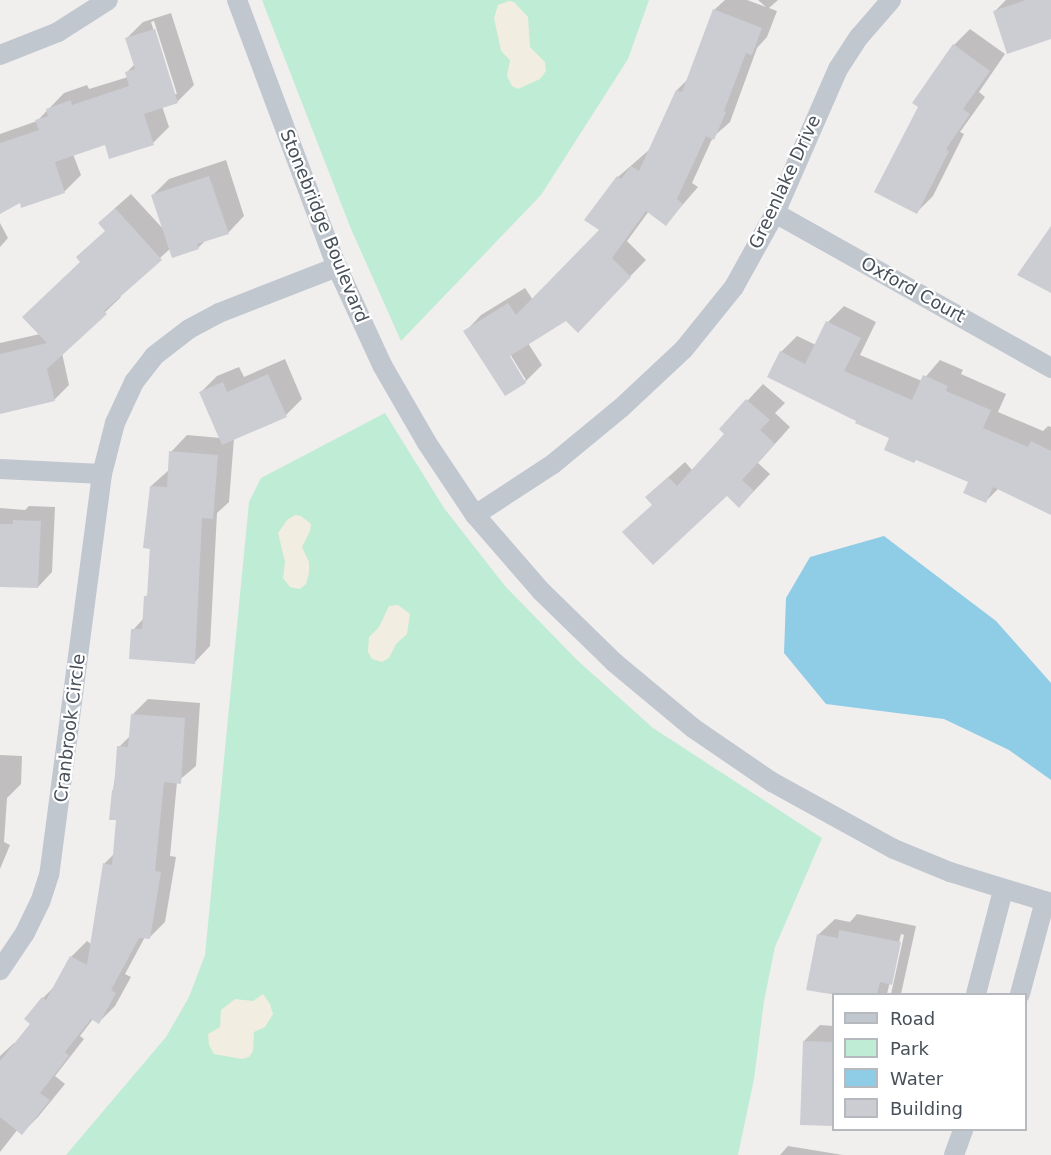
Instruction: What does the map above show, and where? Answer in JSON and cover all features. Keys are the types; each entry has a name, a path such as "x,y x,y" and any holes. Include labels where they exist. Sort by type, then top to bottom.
{"street":[{"path":"0,55 58,32 108,0"},
{"name":"Greenlake Drive","path":"476,515 553,464 621,408 684,349 734,287 775,213 837,69 859,37 891,0"},
{"name":"Stonebridge Boulevard","path":"236,1 337,267 382,365 427,442 476,515 550,599 615,663 693,728 772,782 894,849 950,872 1048,902"},
{"name":"Oxford Court","path":"775,213 1051,368"},
{"name":"Cranbrook Circle","path":"0,970 25,933 40,902 51,867 102,474 115,423 134,382 154,356 189,329 219,313 337,267"},
{"path":"0,469 102,474"},
{"path":"976,993 1003,890"},
{"path":"1020,993 1048,902"},
{"path":"954,1155 963,1131"}],"green space":[{"path":"262,0 649,0 628,59 541,195 401,341 351,229"},
{"path":"385,413 444,508 505,586 577,660 653,728 822,838 775,947 764,1001 754,1079 738,1155 66,1155 166,1037 189,997 205,955 249,502 261,478"}],"sand":[{"path":"509,1 514,2 528,17 530,47 545,62 546,71 540,79 518,89 512,86 507,76 510,60 501,51 494,18 498,5"},
{"path":"295,515 301,516 311,524 302,547 309,562 309,573 306,584 300,589 290,587 283,578 285,562 278,533 287,520"},
{"path":"398,605 410,614 407,634 396,644 389,658 382,662 372,659 368,652 369,637 379,627 389,606"},
{"path":"263,994 273,1014 265,1027 254,1032 253,1051 249,1057 242,1059 214,1054 209,1045 208,1034 220,1027 221,1010 235,999 253,1001"}],"water":[{"path":"884,536 996,621 1051,683 1051,780 1009,750 944,719 826,704 784,653 786,598 810,557"}],"building":[{"path":"1026,0 1051,0 1051,39 1007,54 993,11"},
{"path":"713,9 762,28 752,55 746,53 714,140 706,136 677,199 683,204 666,226 646,211 612,258 631,277 578,333 566,321 510,356 526,383 505,396 463,331 508,303 516,315 599,230 584,220 617,176 621,179 631,166 639,171 676,90 682,92"},
{"path":"155,29 178,103 144,114 154,145 109,159 105,145 55,162 65,193 21,208 20,203 0,214 0,143 39,130 35,120 48,116 46,109 71,100 72,105 129,86 125,72 135,69 125,38"},
{"path":"953,44 990,71 963,109 970,114 946,149 949,151 917,214 874,192 918,107 912,103"},
{"path":"209,176 229,234 197,244 199,249 172,258 151,195"},
{"path":"115,208 162,260 104,311 107,314 47,369 55,401 0,414 0,354 47,343 22,317 80,262 76,257 105,231 98,223"},
{"path":"1051,226 1051,293 1017,275"},
{"path":"826,321 861,338 844,371 912,400 923,375 948,386 946,391 991,410 983,428 1028,447 1031,441 1051,451 1051,515 993,487 986,503 963,493 968,482 916,460 914,463 884,450 889,438 767,377 780,351 805,364"},
{"path":"268,374 287,417 222,445 199,392 223,382 227,392"},
{"path":"746,399 770,420 760,430 775,444 742,480 754,491 739,508 727,496 653,565 622,532 652,505 645,497 668,477 677,486 724,434 719,429"},
{"path":"169,451 218,455 213,519 202,518 195,664 129,659 131,629 142,629 144,596 147,596 150,549 143,548 150,486 167,487"},
{"path":"13,520 41,521 38,588 0,587 0,524 13,524"},
{"path":"131,714 185,718 181,784 164,782 155,871 161,872 150,939 139,938 111,990 116,993 99,1024 91,1019 65,1052 69,1056 40,1093 50,1100 22,1135 0,1117 0,1061 30,1024 24,1019 42,997 46,1000 70,956 87,965 103,863 112,865 116,820 109,820 117,746 128,747"},
{"path":"839,930 901,942 892,985 880,982 877,993 830,994 806,990 817,934 838,938"},
{"path":"803,1041 832,1042 832,1126 800,1125"}]}
